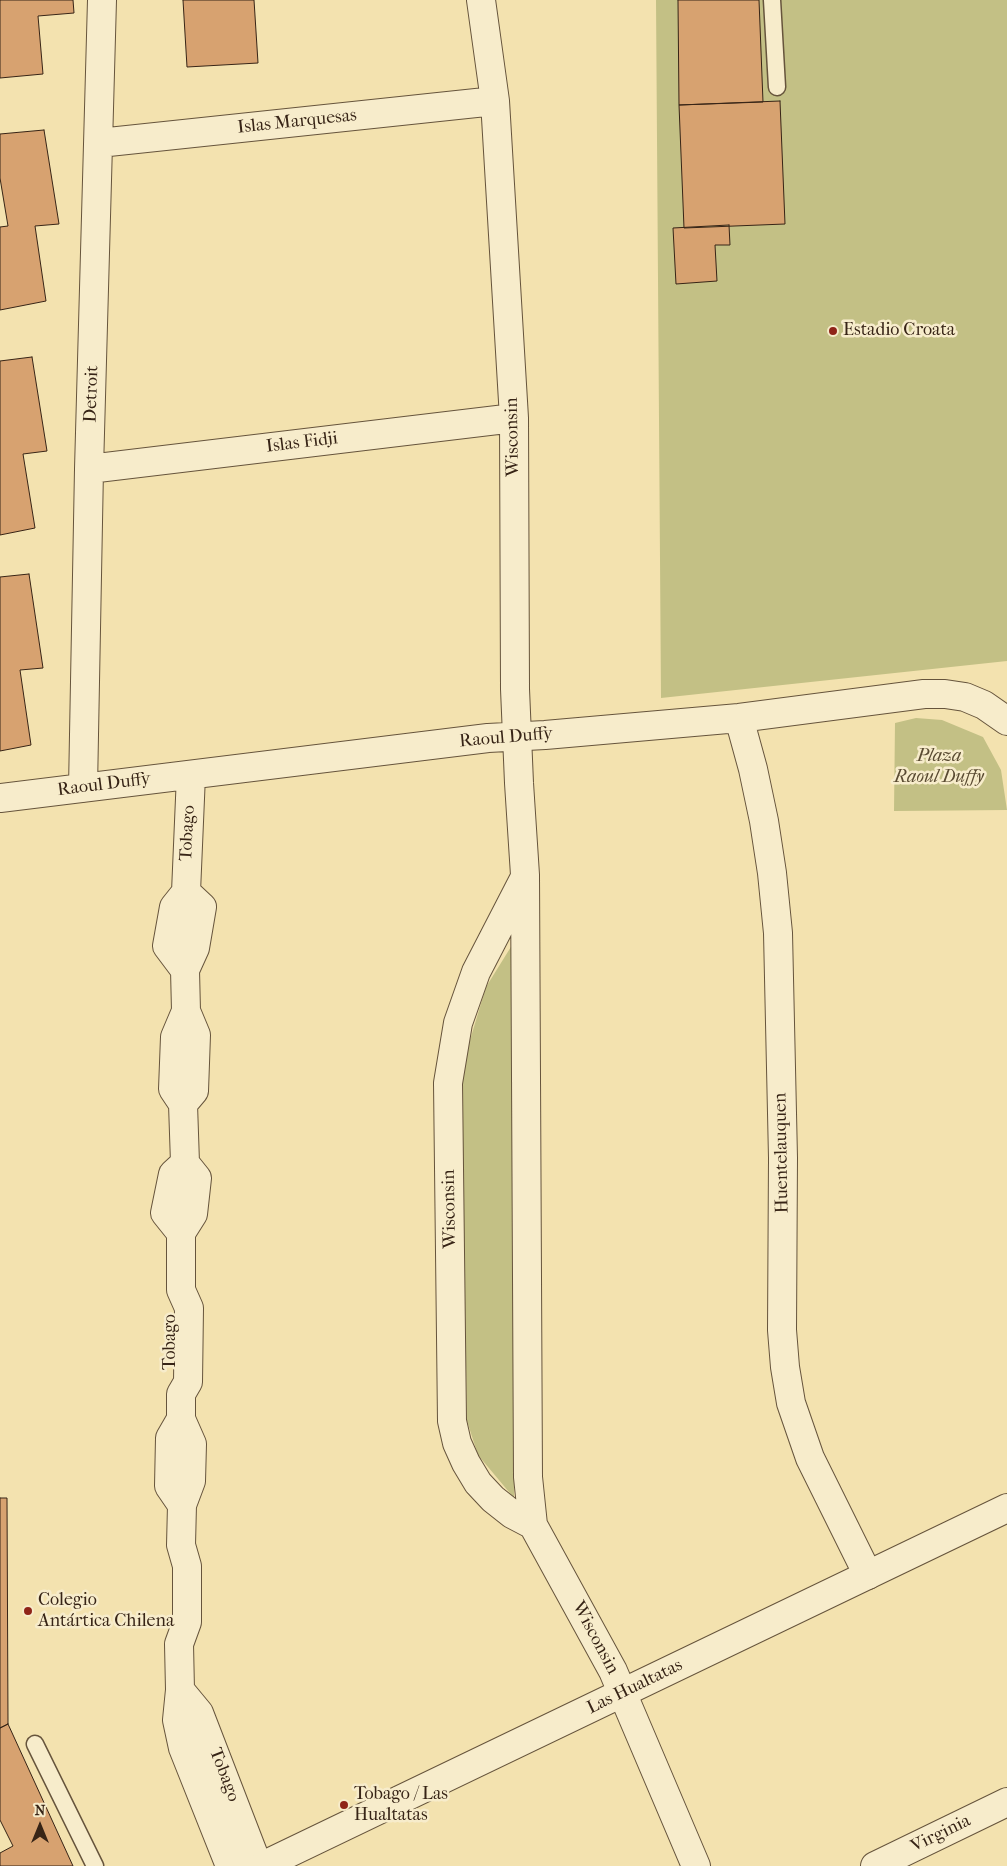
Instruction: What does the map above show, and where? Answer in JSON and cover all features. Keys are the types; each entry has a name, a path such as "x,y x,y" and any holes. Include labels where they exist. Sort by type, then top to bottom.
{"street":[{"name":"Detroit","path":"83,788 89,468 102,0"},
{"name":"Wisconsin","path":"481,0 495,101 514,418 515,688 526,875 528,1476 533,1525 624,1692 696,1866"},
{"name":"Islas Marquesas","path":"99,143 495,101"},
{"name":"Islas Fidji","path":"89,468 514,418"},
{"name":"Raoul Duffy","path":"0,798 517,735 545,735 739,718 924,694 945,694 965,697 984,705 1007,721"},
{"name":"Huentelauquen","path":"739,718 764,820 778,933 783,1158 782,1330 785,1367 792,1403 810,1458 868,1575"},
{"name":"Tobago","path":"191,774 186,892 202,907 195,948 185,970 186,1011 196,1035 194,1091 183,1104 185,1163 198,1178 193,1214 181,1233 180,1290 189,1308 188,1382 180,1407 192,1444 191,1481 182,1505 180,1545 187,1566 187,1622 179,1644 180,1690 177,1720 184,1748 230,1866"},
{"name":"Wisconsin","path":"526,875 476,972 458,1023 448,1082 452,1421 457,1443 478,1483 493,1499 512,1514 533,1525"},
{"name":"Las Hualtatas","path":"260,1866 1007,1508"},
{"name":"Tobago","path":"180,1690 199,1713 260,1866"},
{"name":"Virginia","path":"875,1866 1007,1802"}],"lane":[{"path":"772,0 778,87"},
{"path":"35,1744 95,1866"}],"green space":[{"name":"Estadio Croata","path":"656,0 1007,0 1007,661 661,698"},
{"name":"Plaza Raoul Duffy","path":"916,718 942,720 983,737 1001,770 1007,810 894,811 895,723"},
{"path":"514,942 514,1498 478,1455 467,1421 461,1089 467,1050 486,987"}],"building":[{"path":"0,0 73,0 74,13 38,16 43,74 0,78"},
{"path":"183,0 254,0 258,63 187,67"},
{"path":"678,0 759,0 763,102 679,105"},
{"path":"780,101 785,224 684,228 679,105"},
{"path":"44,130 59,224 35,226 46,301 0,310 0,227 8,226 0,178 0,134"},
{"path":"729,225 730,245 715,245 717,281 676,284 673,228"},
{"path":"32,357 47,451 23,454 35,528 0,535 0,361"},
{"path":"29,574 43,668 20,670 31,745 0,751 0,577"},
{"path":"0,1498 7,1498 8,1724 0,1728"},
{"path":"8,1724 73,1866 0,1866 0,1853 13,1846 0,1820 0,1728"}],"place":[{"name":"Estadio Croata","path":"833,331"},
{"name":"Colegio Antártica Chilena","path":"28,1611"},
{"name":"Tobago / Las Hualtatas","path":"344,1805"}]}
